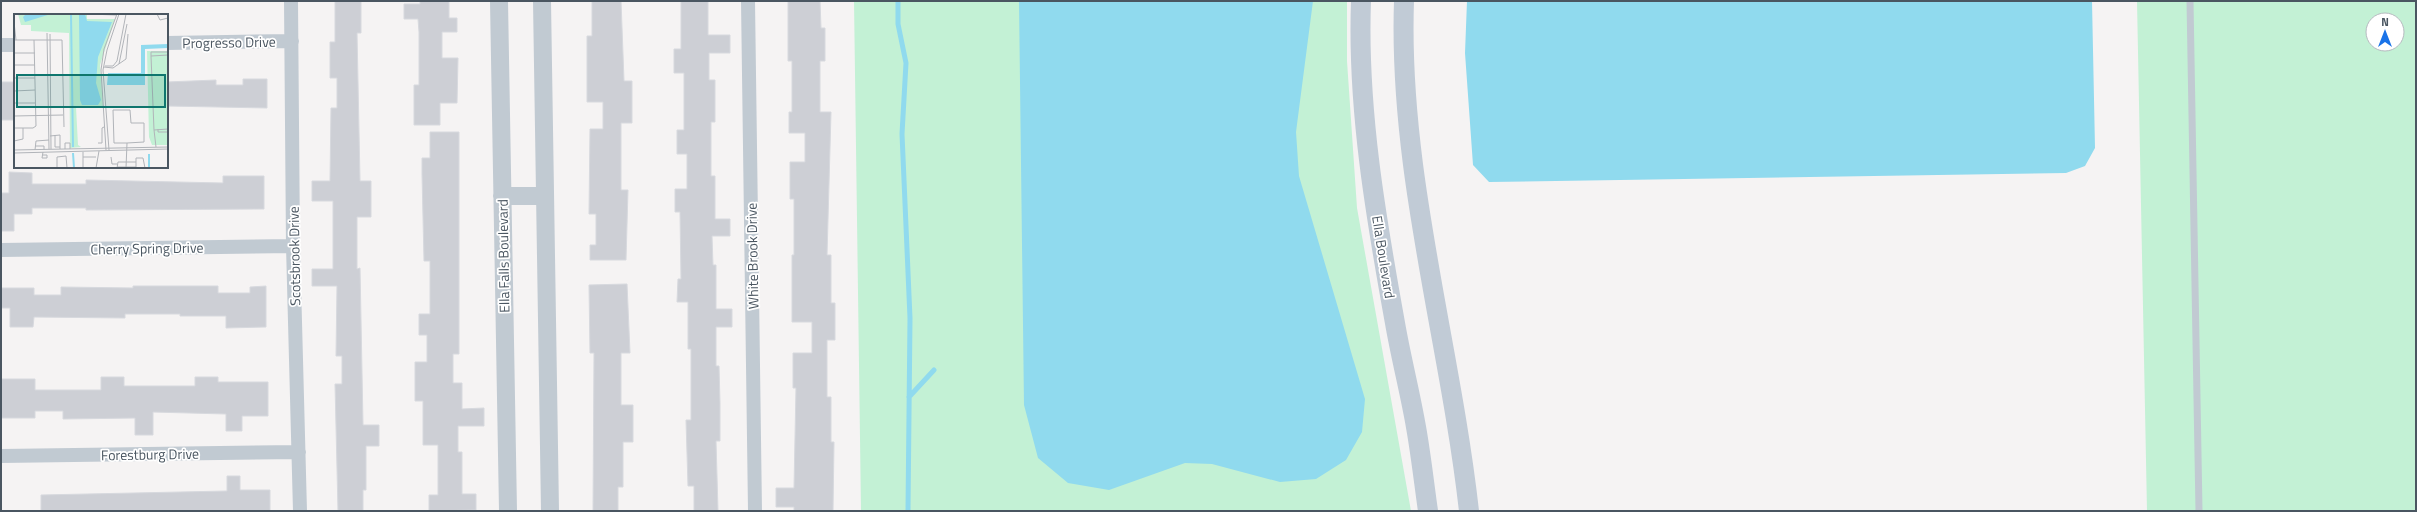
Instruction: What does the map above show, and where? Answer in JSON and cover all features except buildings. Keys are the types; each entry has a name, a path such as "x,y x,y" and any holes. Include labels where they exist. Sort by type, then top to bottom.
{"main road":[{"name":"Ella Boulevard","path":"1361,1 1362,82 1368,147 1384,255 1416,427 1428,511"},
{"path":"1404,1 1405,79 1411,142 1437,316 1458,420 1469,511"}],"street":[{"name":"Scotsbrook Drive","path":"291,1 293,246 300,511"},
{"name":"Ella Falls Boulevard","path":"498,1 508,511"},
{"path":"542,1 550,511"},
{"name":"White Brook Drive","path":"748,1 755,511"},
{"name":"Progresso Drive","path":"168,43 292,41"},
{"path":"1,45 14,45"},
{"path":"502,196 545,196"},
{"name":"Cherry Spring Drive","path":"1,250 293,246"},
{"name":"Forestburg Drive","path":"1,456 299,452"}],"lane":[{"path":"2190,1 2199,511"}],"green space":[{"path":"854,1 1347,1 1347,61 1357,208 1411,511 861,511"},
{"path":"2137,1 2416,1 2416,511 2147,511"}],"water":[{"path":"1019,1 1313,1 1296,132 1299,176 1365,399 1362,432 1346,460 1316,479 1280,482 1212,464 1185,463 1109,490 1068,483 1038,458 1024,405"},
{"path":"1467,1 2092,1 2095,148 2085,166 2066,173 1489,182 1473,165 1465,53"}],"waterway":[{"path":"898,1 898,24 906,63 902,134 910,318 908,511"},
{"path":"909,397 934,370"}]}
